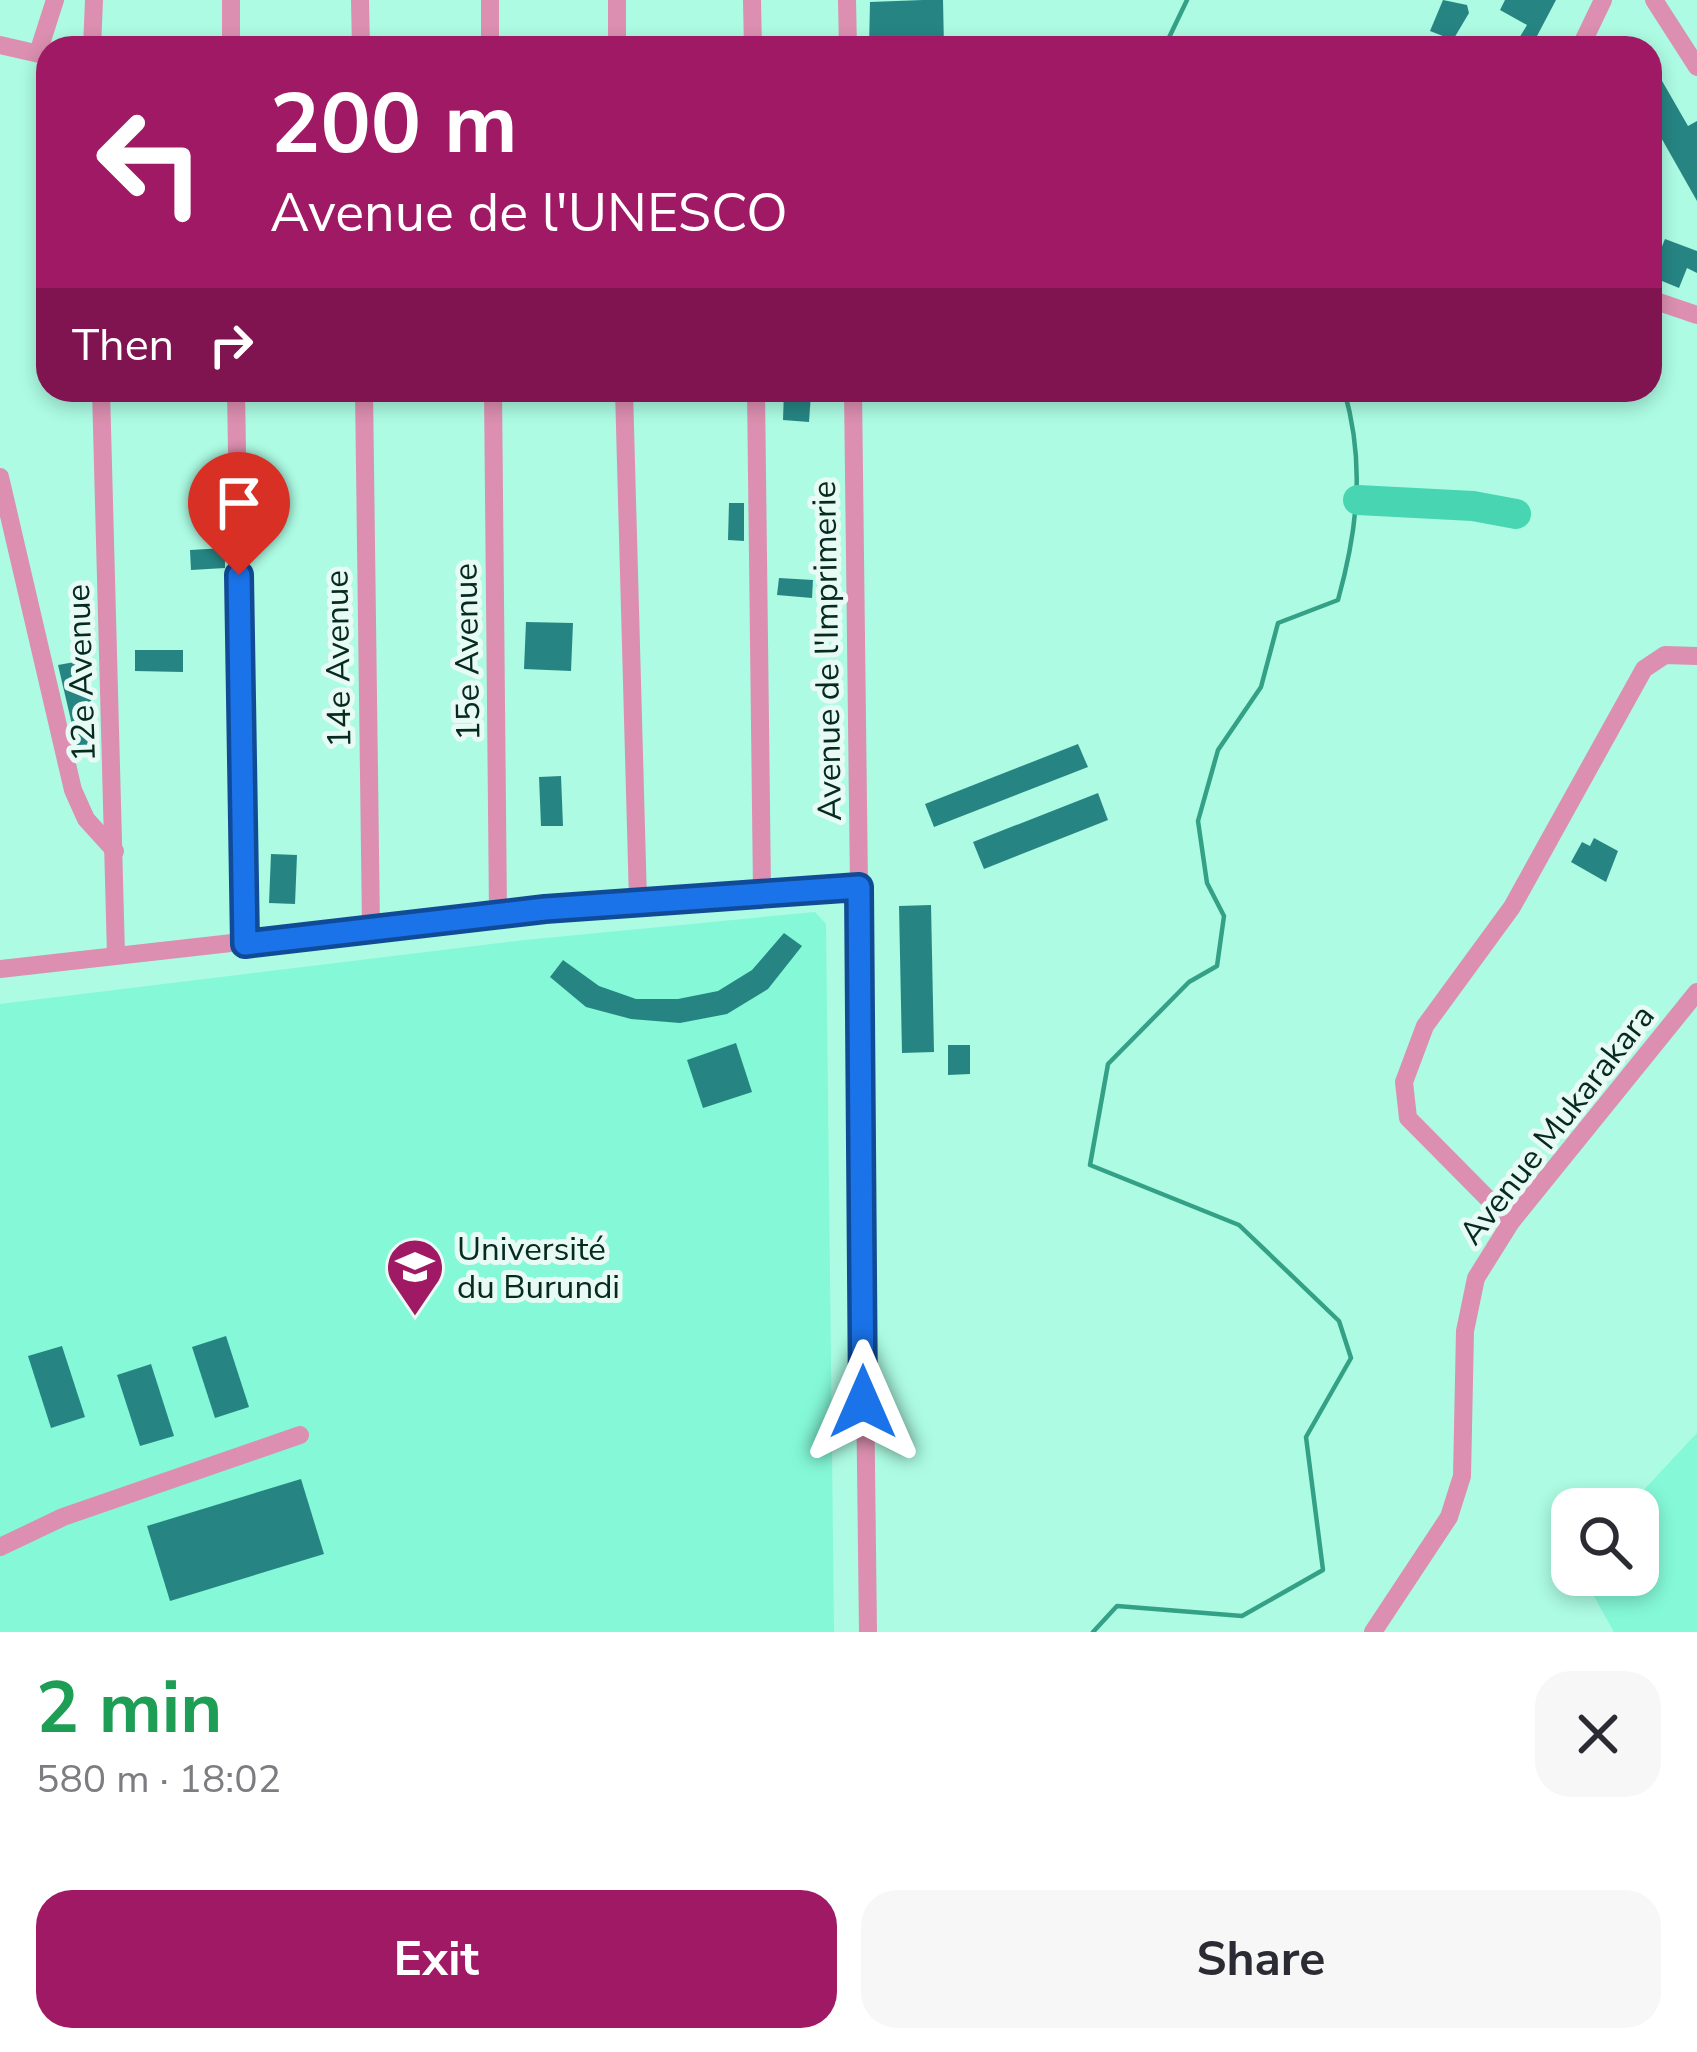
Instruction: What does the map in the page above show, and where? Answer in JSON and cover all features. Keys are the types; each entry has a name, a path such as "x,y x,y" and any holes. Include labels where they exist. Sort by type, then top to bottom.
{"street":[{"path":"47,36 55,0"},
{"path":"92,36 94,0"},
{"path":"230,0 231,36"},
{"path":"360,0 361,36"},
{"path":"490,0 490,36"},
{"path":"617,0 617,36"},
{"path":"752,0 753,36"},
{"path":"847,0 848,36"},
{"path":"1586,36 1603,0"},
{"path":"1654,0 1697,67"},
{"path":"0,45 36,53"},
{"path":"1662,303 1697,315"},
{"name":"12e Avenue","path":"101,402 116,955"},
{"path":"236,402 245,944"},
{"name":"14e Avenue","path":"364,402 370,928"},
{"name":"15e Avenue","path":"493,402 498,914"},
{"path":"624,402 638,901"},
{"path":"756,402 762,891"},
{"name":"Avenue de l'Imprimerie","path":"853,402 868,1632"},
{"path":"0,477 74,790 86,819 116,851"},
{"path":"1511,1222 1408,1118 1403,1101 1409,1058 1425,1026 1512,907 1644,669 1665,656 1697,656"},
{"path":"0,969 498,914 859,887"},
{"name":"Avenue Mukarakara","path":"1373,1632 1448,1516 1455,1496 1466,1446 1469,1300 1511,1222 1697,992"},
{"path":"0,1547 63,1517 300,1435"}],"shaded area":[{"name":"Université du Burundi","path":"815,912 826,924 834,1632 0,1632 0,1004 525,940"},
{"path":"1697,1433 1697,1632 1614,1632 1594,1596 1659,1596 1659,1488 1646,1488"}],"building":[{"path":"943,0 944,36 869,36 870,2"},
{"path":"1443,0 1467,5 1469,13 1455,36 1430,31"},
{"path":"1505,0 1556,0 1537,36 1520,36 1527,25 1500,10"},
{"path":"1662,81 1688,126 1697,121 1697,201 1662,139"},
{"path":"1665,239 1697,251 1697,273 1687,268 1679,288 1662,281"},
{"path":"784,402 810,402 809,422 783,420"},
{"path":"729,503 744,503 744,541 728,540"},
{"path":"225,548 225,568 191,570 190,550"},
{"path":"779,578 813,580 812,598 777,595"},
{"path":"526,622 573,623 571,671 524,669"},
{"path":"135,650 183,650 183,672 135,671"},
{"path":"86,660 97,747 78,750 58,665"},
{"path":"1078,744 1088,767 934,827 925,804"},
{"path":"561,776 563,826 541,826 539,777"},
{"path":"1098,793 1108,820 984,869 973,842"},
{"path":"1594,838 1618,851 1606,882 1571,862 1582,842 1590,846"},
{"path":"271,854 297,855 295,904 269,903"},
{"path":"931,905 934,1052 902,1053 899,906"},
{"path":"784,933 802,946 768,989 727,1014 680,1023 631,1019 586,1007 550,977 563,960 599,986 636,999 678,999 718,991 752,970"},
{"path":"736,1043 752,1092 703,1108 687,1060"},
{"path":"948,1045 970,1045 970,1074 948,1075"},
{"path":"226,1336 249,1407 215,1418 192,1347"},
{"path":"62,1346 85,1417 51,1428 28,1356"},
{"path":"151,1364 174,1436 140,1446 117,1375"},
{"path":"301,1479 324,1554 170,1601 147,1526"}],"waterway":[{"path":"1170,36 1187,0"},
{"path":"1093,1632 1117,1606 1242,1616 1323,1570 1306,1437 1351,1358 1339,1321 1239,1225 1090,1165 1108,1064 1189,982 1217,966 1224,916 1207,883 1198,821 1218,750 1261,687 1278,623 1338,600 1356,495 1355,443 1347,402"},
{"path":"1358,500 1473,506 1516,514"}],"place":[{"name":"Université du Burundi","path":"415,1318"}],"route":[{"path":"239,575 245,944 545,909 859,887 863,1402"}]}
